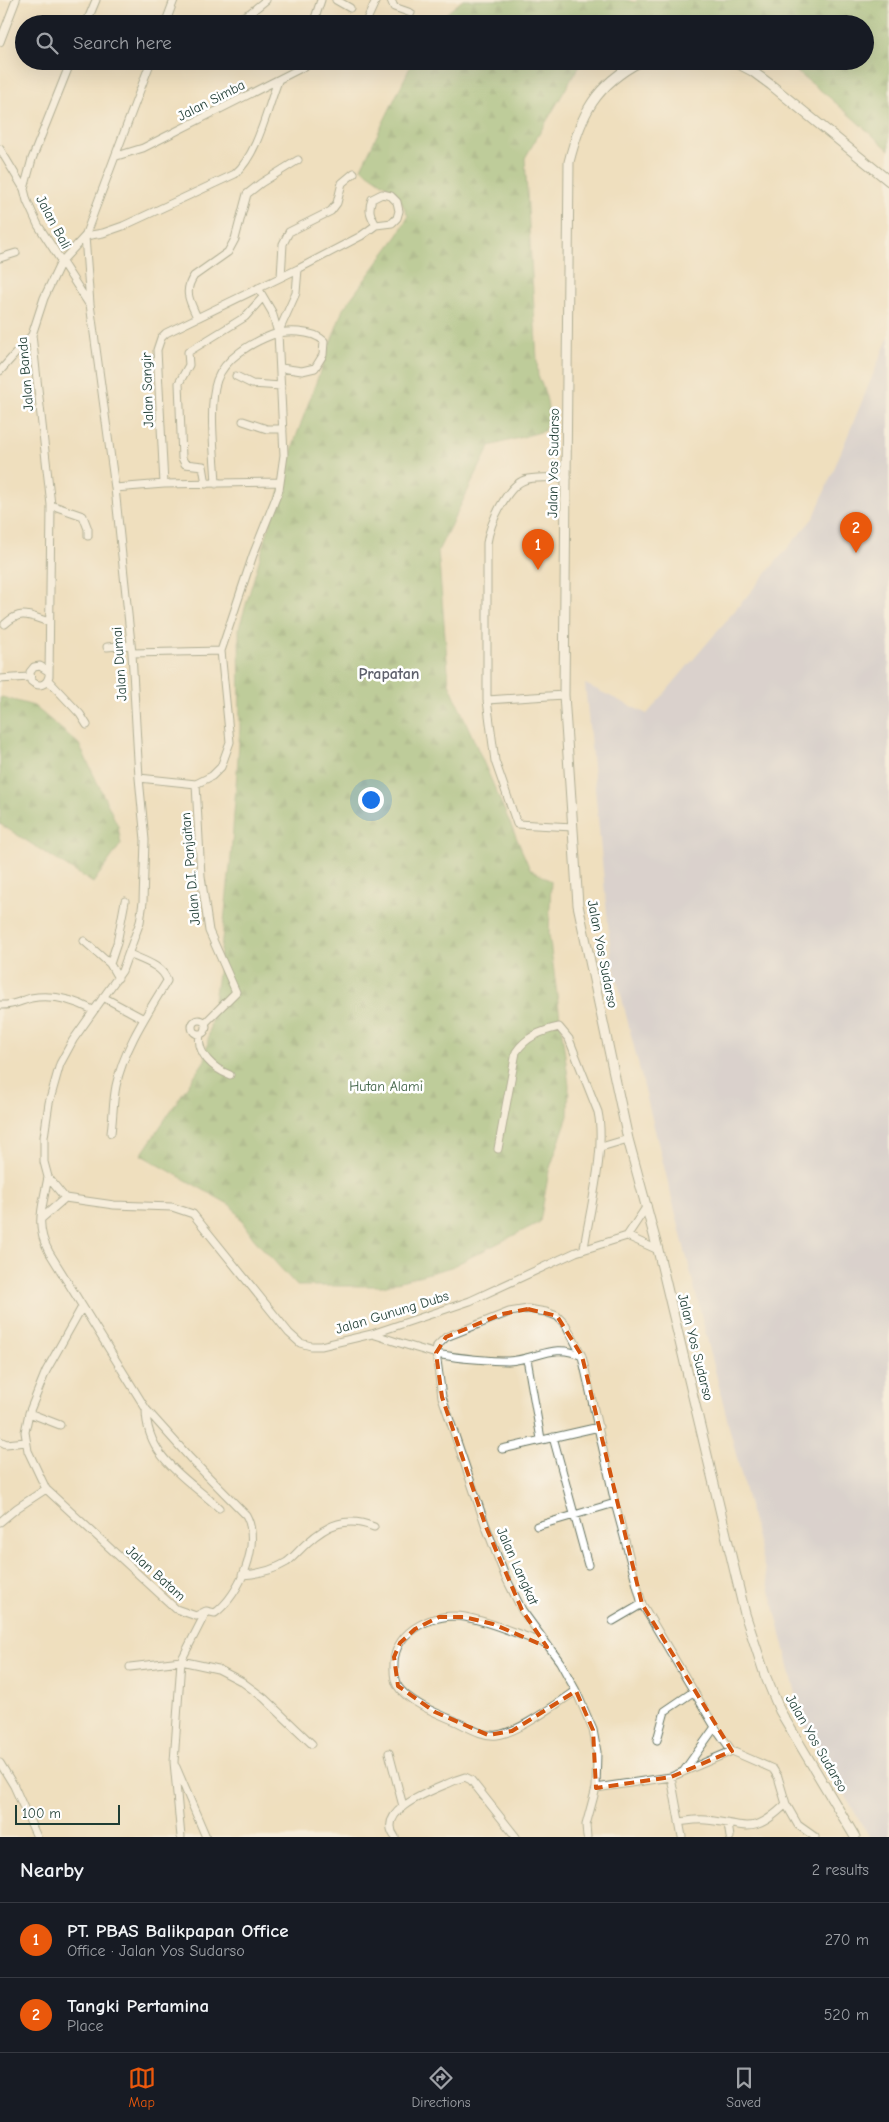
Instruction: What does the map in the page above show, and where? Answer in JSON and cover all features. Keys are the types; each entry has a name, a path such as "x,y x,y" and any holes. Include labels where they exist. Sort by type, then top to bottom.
{"main road":[{"name":"Jalan Yos Sudarso","path":"625,70 593,99 583,117 569,162 564,695 578,905 628,1139 658,1250 745,1614 765,1675 780,1711 855,1837"},
{"path":"750,70 889,181"}],"street":[{"path":"0,42 16,0"},
{"path":"90,15 96,0"},
{"path":"168,15 174,0"},
{"path":"246,15 266,0"},
{"path":"317,15 321,0"},
{"path":"336,0 350,8"},
{"path":"368,15 376,0"},
{"path":"391,0 394,7 411,13"},
{"path":"24,189 32,159 67,70"},
{"path":"148,70 85,236 103,233 123,226 234,174 242,168 250,155 278,81"},
{"name":"Jalan Simba","path":"116,156 143,148 299,70"},
{"name":"Jalan Bali","path":"0,149 24,189 27,201 38,225 60,262 90,304"},
{"path":"197,317 188,294 190,281 194,276 228,252 235,240 247,194 261,182 298,160"},
{"path":"281,277 283,244 289,232 331,211 337,203 342,183 354,173"},
{"name":"Jalan Sangir","path":"164,484 157,350 161,338 166,333 197,317 298,269 361,236 376,225 392,223 397,218 399,211 397,202 391,196 382,194 372,199 369,208 370,216 376,225"},
{"name":"Jalan Banda","path":"48,671 50,505 32,335 44,298 60,262 85,236"},
{"name":"Jalan Dumai","path":"48,1177 44,1162 44,1137 60,1064 94,1010 118,978 140,922 145,883 145,840 131,649 115,488 90,304 85,236"},
{"path":"0,258 16,253"},
{"path":"278,333 296,293 298,269"},
{"path":"139,778 196,784 212,776 221,767 230,742 221,651 280,482 284,455 278,333 272,312 258,288"},
{"path":"206,484 203,466 185,464 182,458 179,383 189,365 188,352 245,317 263,297"},
{"path":"216,484 213,402 217,380 233,358 256,342 278,333 307,333 322,338 324,355 315,368 302,371 281,368"},
{"path":"0,371 32,335"},
{"path":"236,376 252,384 281,386"},
{"path":"243,421 267,429 283,429"},
{"path":"567,477 528,479 516,484 495,515 490,528 487,543 487,700 494,761 517,824 573,827"},
{"path":"115,488 164,484 280,482"},
{"path":"50,505 83,516 88,529 88,536"},
{"path":"5,624 12,617 26,614 49,622"},
{"path":"107,647 221,651"},
{"path":"48,680 44,684 33,683 30,677 32,669 37,666 43,667 48,671 48,680 80,714 87,725"},
{"path":"0,679 30,677"},
{"path":"487,700 564,695"},
{"name":"Jalan D.I. Panjaitan","path":"196,784 202,876 209,931 236,992 206,1024"},
{"path":"110,964 125,901"},
{"path":"84,941 110,964 118,978"},
{"path":"111,1133 116,1088 127,1053 144,1019 167,981 165,974 160,969 129,954"},
{"path":"0,1005 15,1004 30,998 53,997 78,1002 94,1010"},
{"path":"103,997 144,1019"},
{"path":"198,1020 206,1024 205,1031 200,1034 193,1031 192,1026 198,1020"},
{"path":"498,1150 516,1052 522,1043 531,1037 559,1028 569,1039 601,1124 600,1147 584,1248"},
{"path":"200,1034 201,1045 211,1065 230,1075"},
{"path":"600,1147 628,1139"},
{"path":"40,1220 65,1198 48,1177"},
{"path":"40,1220 48,1177"},
{"name":"Jalan Gunung Dubs","path":"65,1198 114,1205 172,1207 193,1214 300,1343 311,1346 321,1346 372,1334 470,1301 584,1248 627,1236"},
{"path":"647,1206 627,1236 658,1250"},
{"name":"Jalan Batam","path":"40,1220 42,1239 146,1409 190,1458 246,1515 251,1523 252,1545 242,1575 228,1602 215,1613 206,1611 196,1616 176,1609 46,1489 28,1451 25,1432 29,1413 46,1371 82,1307"},
{"path":"436,1353 437,1346 446,1337 509,1312 528,1310 558,1316 566,1325 582,1356 615,1503 642,1604 693,1692 732,1751 773,1769 778,1777 786,1804 798,1825 815,1837"},
{"path":"372,1334 436,1353 508,1360 527,1359 555,1350 570,1350 582,1356"},
{"name":"Jalan Langkat","path":"436,1353 442,1397 486,1527 505,1576 518,1601 545,1643 560,1662 576,1691 593,1730 597,1752 596,1788 586,1825 586,1837"},
{"path":"527,1359 541,1439"},
{"path":"146,1409 148,1431 161,1456 219,1508"},
{"path":"29,1413 60,1425"},
{"path":"502,1449 599,1427"},
{"path":"554,1436 573,1514 588,1564"},
{"path":"0,1441 6,1444 26,1442"},
{"path":"0,1522 46,1489"},
{"path":"537,1526 615,1503"},
{"path":"242,1575 263,1571 287,1562 321,1531 330,1527 360,1521 374,1527"},
{"path":"613,1621 642,1604"},
{"path":"181,1837 174,1762 181,1661 206,1611"},
{"path":"545,1643 493,1624 464,1617 439,1617 427,1621 414,1629 400,1643 394,1657 394,1679 402,1692 419,1703 488,1735 512,1731 576,1691"},
{"path":"130,1667 181,1661 218,1669 241,1681 274,1706 312,1744"},
{"path":"657,1740 665,1710 693,1692"},
{"path":"682,1774 715,1727"},
{"path":"596,1788 671,1777 682,1774 732,1751"},
{"path":"389,1753 403,1806"},
{"path":"174,1762 206,1837"},
{"path":"0,1763 14,1786 37,1837"},
{"path":"394,1837 389,1823 391,1817 403,1806 465,1777 472,1780 516,1837"},
{"path":"671,1777 682,1837"},
{"path":"678,1822 707,1820 751,1828 760,1826 786,1804"},
{"path":"728,1824 730,1837"}],"highlighted area":[{"path":"528,1309 557,1316 582,1356 642,1604 732,1751 671,1777 596,1788 593,1730 576,1691 512,1731 488,1735 435,1712 398,1686 394,1657 400,1643 415,1629 439,1617 464,1617 493,1624 547,1647 522,1610 486,1527 442,1397 436,1353 446,1337 502,1314"}],"shaded area":[{"path":"889,336 889,1837 869,1837 803,1722 611,955 585,684 647,714 814,517"}],"green space":[{"path":"463,0 624,0 635,2 637,0 889,0 889,150 829,97 794,70 874,70 874,15 444,15"},
{"name":"Hutan Alami","path":"409,70 577,70 525,158 538,376 544,390 548,410 544,431 490,446 438,551 449,683 530,869 551,881 549,934 569,1085 568,1116 549,1171 540,1222 451,1267 383,1286 297,1286 253,1238 232,1206 141,1155 205,1060 219,967 231,857 240,728 239,628 296,437 343,309 398,235 408,216 397,193 361,168"},
{"path":"0,698 34,706 79,744 118,826 121,844 93,883 0,824"}],"place":[{"name":"Tangki Pertamina","path":"856,553"},
{"name":"PT. PBAS Balikpapan Office","path":"538,570"}],"district":[{"name":"Prapatan","path":"389,673"}]}
